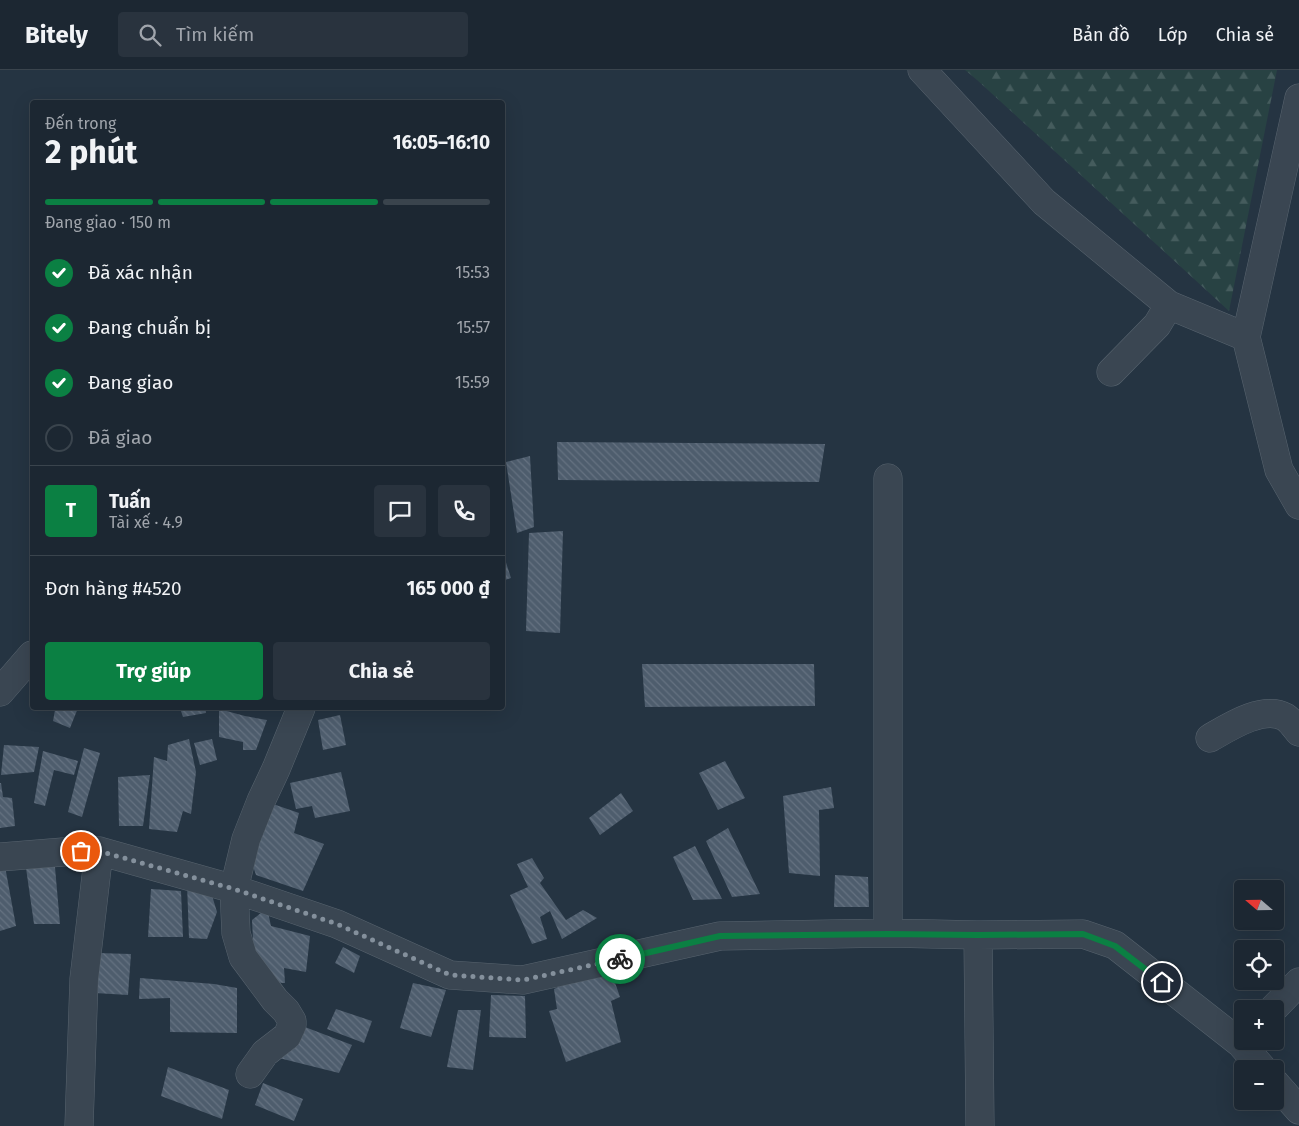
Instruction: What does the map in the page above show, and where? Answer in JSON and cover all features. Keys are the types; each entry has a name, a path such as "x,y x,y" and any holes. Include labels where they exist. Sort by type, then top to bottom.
{"street":[{"path":"922,70 1044,202 1169,305 1246,337"},
{"path":"1299,98 1246,337 1279,470 1299,505"},
{"path":"1111,372 1157,325 1169,305"},
{"path":"888,478 888,934"},
{"path":"0,692 30,657"},
{"path":"250,1074 265,1053 287,1036 292,1021 286,1010 275,1000 244,957 236,933 234,889 246,839 300,710"},
{"path":"1210,738 1246,719 1269,713 1285,717 1299,732"},
{"path":"79,1126 84,979 99,851"},
{"path":"0,857 99,851 234,889 337,924 450,975 523,980 720,936 1083,934 1115,946 1234,1037"},
{"path":"978,935 980,1126"},
{"path":"1282,1000 1299,982"},
{"path":"1248,1050 1256,1060"},
{"path":"1284,1093 1299,1110"}],"green space":[{"path":"965,70 1277,70 1229,311 977,80"}],"building":[{"path":"557,442 825,444 819,482 558,480"},
{"path":"530,456 534,527 517,533 506,462"},
{"path":"563,531 560,633 526,631 529,533"},
{"path":"505,559 511,578 505,580"},
{"path":"642,664 814,664 815,706 645,707"},
{"path":"55,710 77,710 70,728 53,721"},
{"path":"181,710 205,710 206,713 183,717"},
{"path":"219,710 267,720 256,750 243,750 243,742 219,737"},
{"path":"340,715 346,745 323,750 318,720"},
{"path":"189,739 196,772 191,814 183,811 177,832 149,829 154,757 167,761 168,745"},
{"path":"212,739 217,760 200,765 194,743"},
{"path":"4,745 39,747 34,772 1,775"},
{"path":"84,748 100,753 82,817 68,812"},
{"path":"43,751 78,761 74,775 54,770 45,806 34,803"},
{"path":"725,761 745,798 718,810 699,773"},
{"path":"341,772 350,811 315,818 312,806 296,809 290,783"},
{"path":"150,775 143,826 119,826 118,777"},
{"path":"0,783 3,797 12,798 15,826 0,828"},
{"path":"831,787 834,808 819,810 820,876 789,873 783,796"},
{"path":"621,793 633,811 600,835 589,818"},
{"path":"270,803 299,813 294,833 324,844 303,891 256,875 249,854"},
{"path":"728,828 760,894 732,897 706,841"},
{"path":"695,846 722,899 693,900 673,857"},
{"path":"54,856 60,924 34,924 25,861"},
{"path":"532,858 544,878 540,883 566,920 583,910 597,918 562,939 550,911 540,917 547,939 532,944 510,895 528,887 517,864"},
{"path":"4,861 16,926 0,931 0,862"},
{"path":"835,875 868,877 869,907 834,907"},
{"path":"187,884 210,889 217,912 207,939 189,938"},
{"path":"151,889 181,891 183,937 148,937"},
{"path":"267,908 271,926 310,936 306,972 284,968 285,983 259,982 254,960 252,920"},
{"path":"343,947 360,956 354,973 335,963"},
{"path":"97,953 131,954 128,995 95,993"},
{"path":"610,968 620,997 611,1001 621,1042 566,1062 549,1011 557,1009 554,989 575,979"},
{"path":"140,978 214,984 237,988 237,1033 170,1032 170,998 139,999"},
{"path":"413,983 446,990 431,1037 400,1028"},
{"path":"491,995 525,996 526,1038 489,1037"},
{"path":"336,1009 372,1021 364,1043 327,1029"},
{"path":"458,1010 481,1010 473,1070 447,1067"},
{"path":"297,1024 352,1045 339,1073 279,1058"},
{"path":"168,1067 229,1090 222,1119 161,1096"},
{"path":"263,1083 303,1099 294,1121 255,1105"}],"way so far":[{"path":"81,851 99,851 234,889 337,924 450,975 523,980 620,959"}],"route":[{"path":"620,959 720,936 1083,934 1115,946 1162,982"}]}
